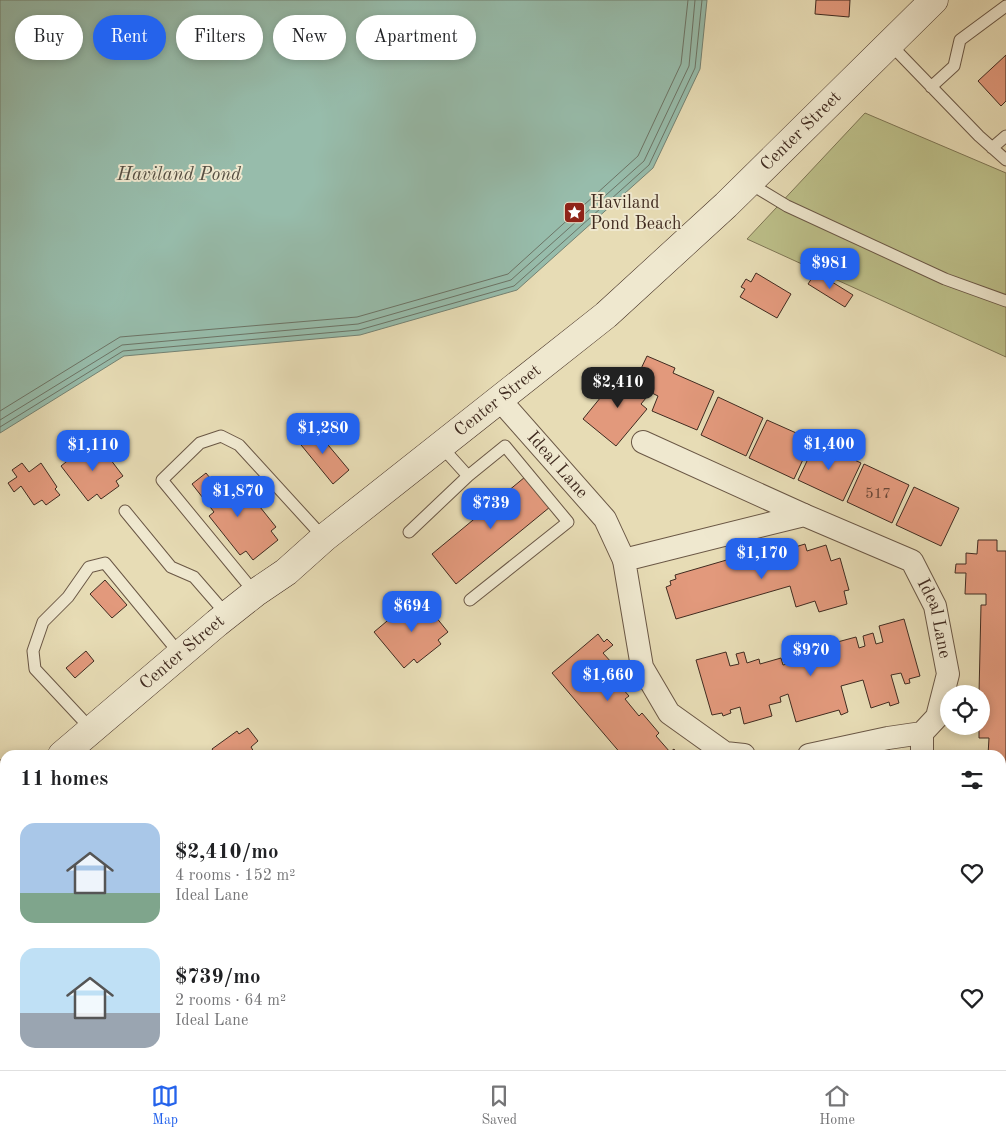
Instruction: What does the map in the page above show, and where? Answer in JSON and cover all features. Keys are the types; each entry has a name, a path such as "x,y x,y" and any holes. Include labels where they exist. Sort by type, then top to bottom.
{"main road":[{"name":"Center Street","path":"68,750 227,615 286,572 324,538 606,315 749,183 934,0"}],"street":[{"name":"Ideal Lane","path":"499,399 605,519 624,560 642,667 669,713 722,750"},
{"name":"Ideal Lane","path":"643,442 804,515 912,561 935,606 948,674 937,717 922,744 888,738 832,750"},
{"path":"624,560 804,515"}],"lane":[{"path":"932,87 954,66 960,40 1006,6"},
{"path":"890,44 978,136 1006,160"},
{"path":"992,148 1006,136"},
{"path":"749,183 787,206 945,280 1006,301"},
{"path":"255,593 162,480 200,443 221,436 240,445 324,538"},
{"path":"440,445 468,476"},
{"path":"409,532 468,476 504,446 568,522 470,600"},
{"path":"125,511 171,567 194,577 227,615"},
{"path":"92,730 35,669 33,651 43,622 68,597 89,568 105,563 180,654"}],"green space":[{"path":"865,113 1006,173 1006,357 747,239"}],"water":[{"name":"Haviland Pond","path":"0,0 707,0 700,69 653,168 517,290 360,335 124,356 0,433"}],"building":[{"path":"816,0 850,0 849,17 815,14"},
{"path":"1006,55 1006,101 1001,106 978,81"},
{"path":"816,272 853,295 845,307 808,284"},
{"path":"756,273 791,294 777,318 740,297 745,289 741,287 746,279 751,282"},
{"path":"647,356 675,368 673,373 714,391 697,430 652,411 658,396 652,393 653,390 648,388 653,378 639,373"},
{"path":"623,370 645,389 641,394 646,398 641,404 647,409 616,446 583,419"},
{"path":"718,397 763,418 746,456 701,435"},
{"path":"767,420 812,440 794,479 749,458"},
{"path":"313,427 349,470 333,484 297,440"},
{"path":"95,439 123,476 116,481 119,486 101,499 97,494 88,501 61,466"},
{"path":"816,442 861,463 843,501 798,480"},
{"path":"22,463 29,472 41,463 57,487 55,489 60,495 46,505 42,500 34,505 21,486 14,492 8,483 17,477 12,470"},
{"path":"864,464 909,485 892,523 847,502"},
{"path":"206,473 223,494 227,491 231,497 244,487 276,527 271,531 278,540 253,560 246,551 240,555 209,516 214,512 192,484"},
{"path":"525,477 550,507 456,584 432,554"},
{"path":"914,487 959,508 941,546 896,525"},
{"path":"978,540 997,540 997,551 1006,551 1006,750 988,750 989,738 979,738 979,735 990,735 990,685 979,685 981,605 986,605 986,594 965,594 966,573 955,573 956,564 966,564 966,553 977,554"},
{"path":"805,544 807,551 826,545 831,561 840,558 849,590 844,591 847,604 819,612 815,601 796,607 790,586 676,619 666,587 671,585 670,581 676,579 675,575 761,550 762,556 769,554 767,549 780,545 782,551"},
{"path":"105,580 127,605 112,618 90,594"},
{"path":"418,595 448,632 438,640 441,644 417,663 414,659 404,668 374,632"},
{"path":"904,619 920,676 909,679 910,683 905,684 901,673 891,675 899,703 890,706 889,702 871,708 863,680 841,686 848,712 841,715 839,710 796,722 788,694 780,697 781,702 769,705 772,716 744,724 740,707 730,710 731,713 723,716 722,713 712,715 696,660 726,652 730,666 739,664 736,654 744,652 747,663 759,659 760,664 781,658 783,665 791,663 788,653 796,650 799,660 816,655 813,645 822,642 824,652 832,650 830,644 856,637 859,648 865,646 863,636 873,633 876,644 883,642 879,626"},
{"path":"598,634 604,642 607,639 613,645 603,653 612,663 603,671 610,679 612,677 629,696 625,699 639,716 642,713 659,733 656,736 668,750 618,750 552,673"},
{"path":"86,651 94,661 75,678 66,668"},
{"path":"248,728 258,741 251,747 253,750 212,749 237,731 239,734"}],"place":[{"name":"Haviland Pond Beach","path":"574,213"}]}
